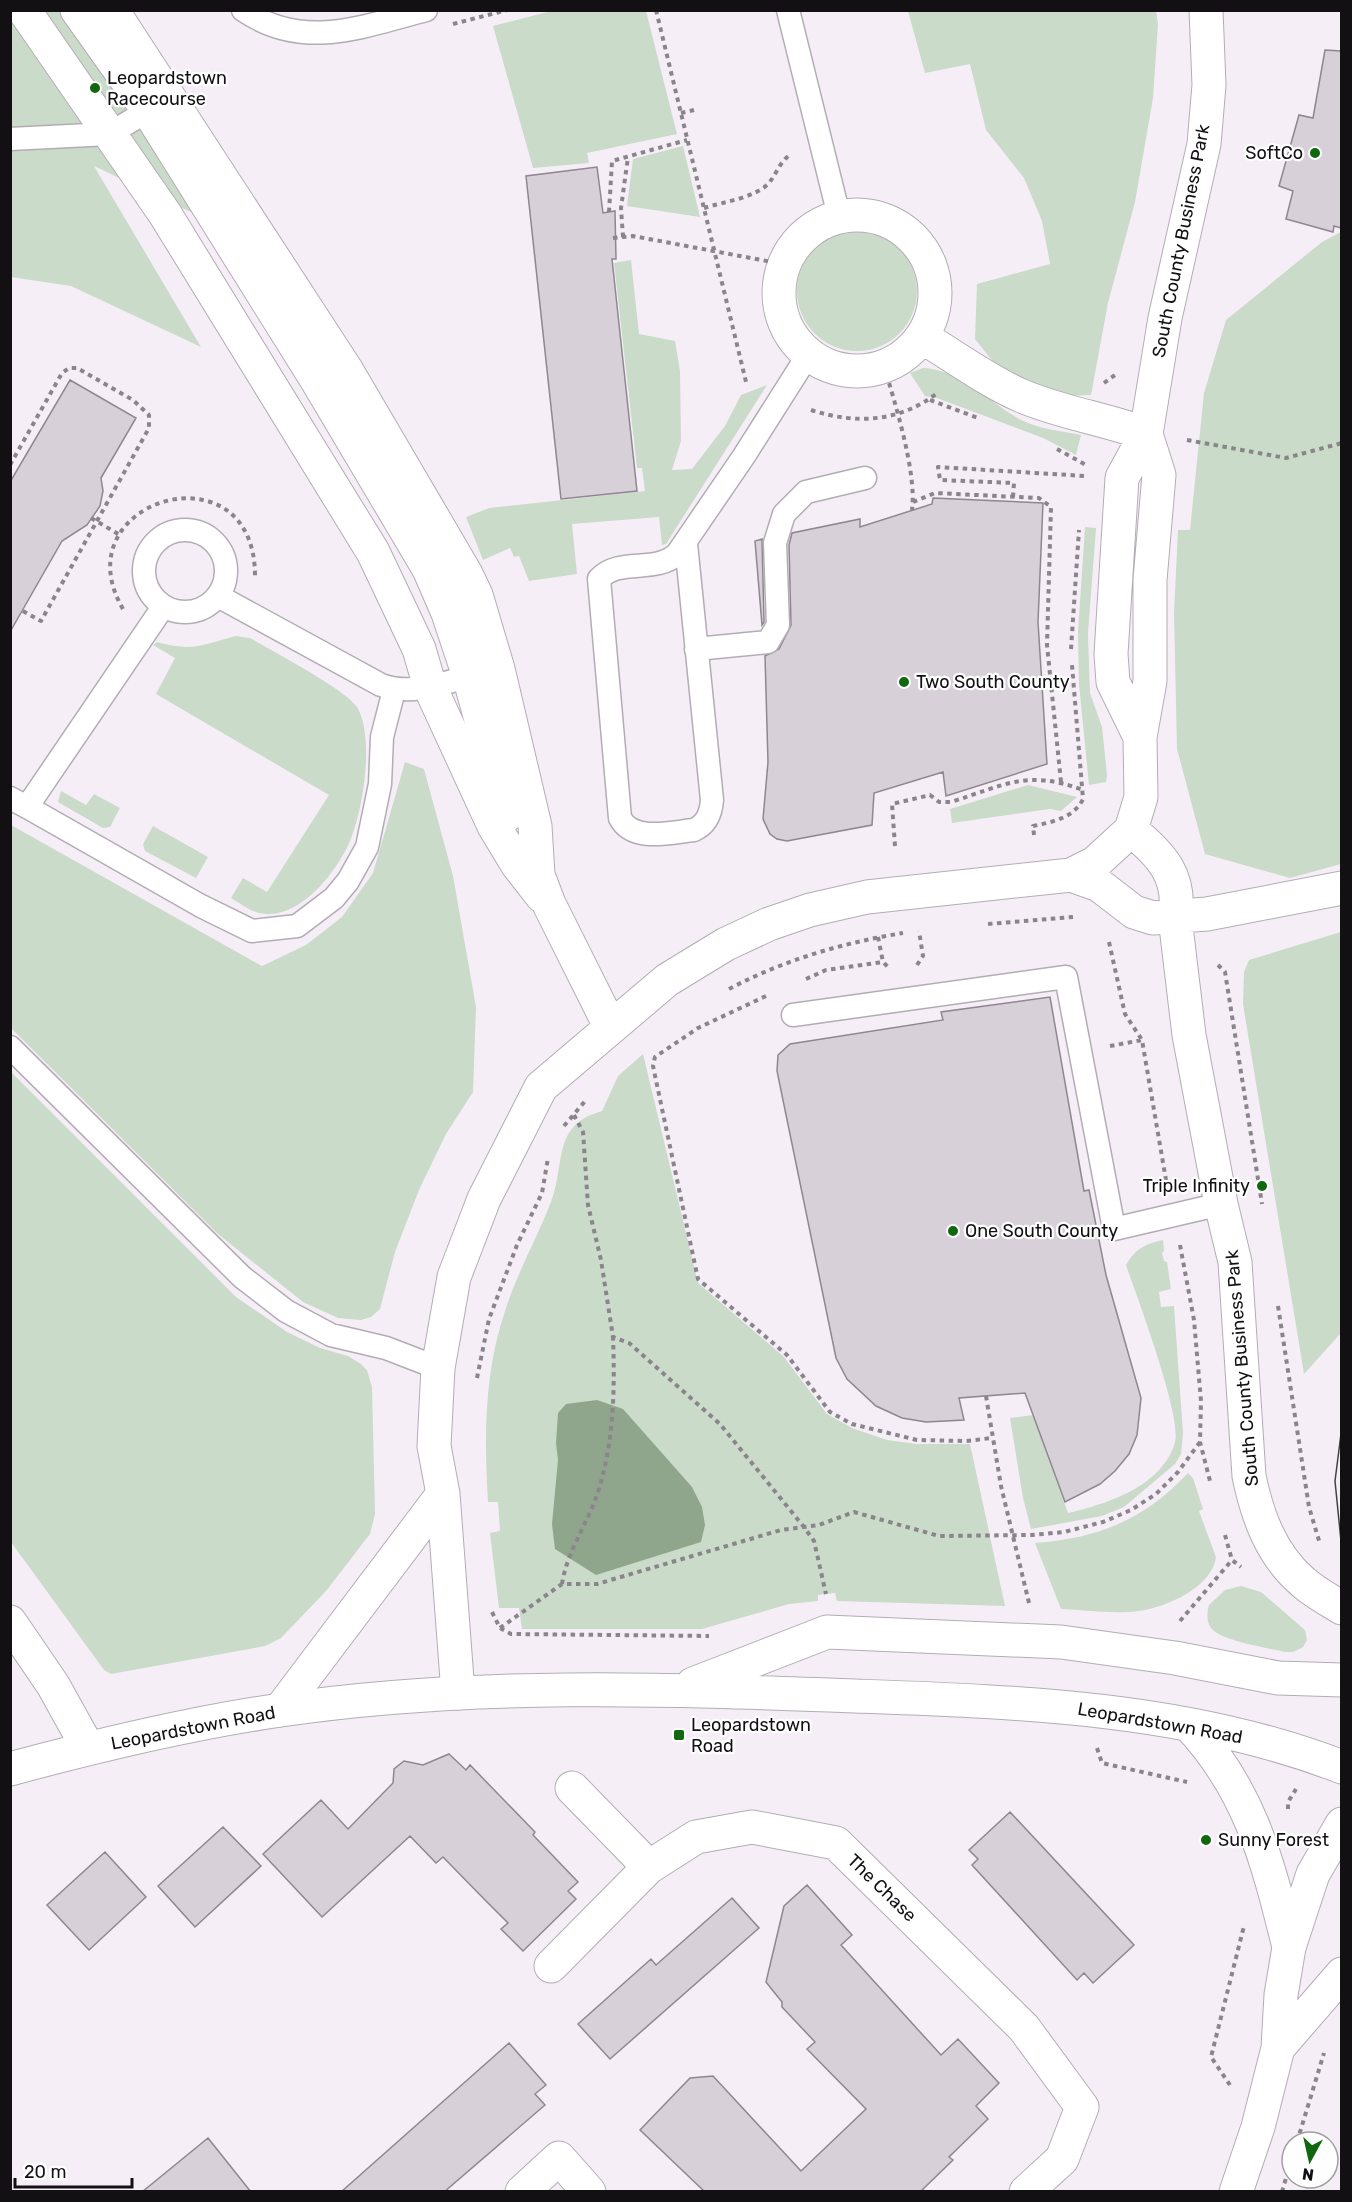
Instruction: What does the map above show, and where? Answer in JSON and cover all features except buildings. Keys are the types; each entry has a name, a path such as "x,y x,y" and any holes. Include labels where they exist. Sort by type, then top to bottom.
{"main road":[{"path":"24,10 165,214 373,552 419,649 430,687 494,826 517,864 544,890"},
{"path":"77,10 160,104 347,371 466,574 476,595 483,672 535,826 544,890 610,1026"},
{"path":"112,10 160,104"},
{"name":"South County Business Park","path":"458,1693 443,1494 434,1446 438,1368 454,1277 484,1199 541,1087 610,1026 667,980 726,944 810,910 867,897 1071,874 1095,864 1131,830 1141,797 1140,737 1113,682 1111,634 1122,478 1146,434 1165,318 1204,144 1209,85 1206,10"},
{"path":"863,214 886,219 906,231 922,249 932,270 936,293 932,316 922,337 908,353 884,366 869,371 848,371 827,366 808,355 791,337 780,313 778,288 783,264 796,242 815,225 839,216 863,214"},
{"path":"922,337 1022,396 1093,418 1110,420 1146,434"},
{"name":"South County Business Park","path":"1131,830 1150,845 1176,884 1178,901 1174,918 1189,1035 1221,1203 1236,1262 1248,1465 1255,1503 1262,1525 1282,1557 1302,1581 1341,1608"},
{"name":"South County Business Park","path":"1071,874 1099,885 1134,912 1153,918 1174,918"},
{"path":"1174,918 1341,888"},
{"path":"280,1710 443,1494"},
{"path":"10,1622 53,1685 88,1748"},
{"path":"680,1689 827,1632 1061,1642 1175,1658 1278,1678 1341,1680"},
{"name":"Leopardstown Road","path":"10,1769 88,1748 280,1710 458,1693 680,1689 1082,1708 1190,1725 1285,1748 1341,1767"},
{"path":"1190,1725 1229,1773 1258,1836 1268,1863 1289,1947"},
{"path":"572,1788 649,1868"},
{"path":"1236,2192 1258,2127 1278,2048 1281,1995 1289,1947 1313,1874 1341,1824"},
{"name":"The Chase","path":"551,1966 649,1868 696,1837 752,1827 836,1843 1024,2028 1082,2107 1062,2159 1026,2192"},
{"path":"1278,2048 1341,1974"},
{"path":"522,2192 559,2158 589,2192"}],"lane":[{"path":"243,10 259,21 280,30 309,34 338,33 426,10"},
{"path":"788,10 839,216"},
{"path":"10,139 109,134 160,104"},
{"path":"686,544 712,800 711,812 700,827 694,830 639,832 624,824 620,818 599,579 606,572 615,569 669,561 686,544 808,355"},
{"path":"696,649 768,642 778,625 775,543 784,514 806,492 866,478"},
{"path":"177,530 191,530 205,535 216,544 223,555 226,569 225,583 218,596 199,611 186,613 163,607 152,598 146,585 143,571 146,557 153,545 164,536 177,530"},
{"path":"218,596 394,690 430,687 483,672"},
{"path":"163,607 19,802 201,906 252,931 297,926 334,898 348,881 367,847 380,784 382,737 394,690"},
{"path":"793,1015 1066,977 1113,1229 1221,1203"},
{"path":"10,1047 206,1243 242,1277 286,1311 331,1335 386,1348 438,1368"}],"path":[{"path":"656,10 747,386"},
{"path":"681,113 694,110"},
{"path":"609,212 612,161 687,140"},
{"path":"704,208 760,189 767,185 782,160 795,152 821,143"},
{"path":"623,237 621,208 628,157"},
{"path":"613,238 633,236 783,264"},
{"path":"780,399 840,419 870,420 898,414 930,400 968,365"},
{"path":"884,366 898,414 914,493 912,510"},
{"path":"10,465 62,374 69,368 77,368 133,400 149,415 151,423 98,523 41,621 21,610"},
{"path":"1146,434 1286,458 1341,443"},
{"path":"1013,497 1014,483 940,480 938,467 1085,476"},
{"path":"913,502 935,493 1039,498 1051,507 1047,645 1061,782"},
{"path":"91,518 120,535"},
{"path":"895,846 892,804 930,795 939,802 951,802 1021,780 1045,778 1083,790"},
{"path":"1033,826 1034,835"},
{"path":"977,925 1080,918"},
{"path":"723,992 799,957 878,937 931,929"},
{"path":"912,973 923,956 919,931"},
{"path":"878,937 883,962 898,975"},
{"path":"1107,938 1112,946 1125,1014 1142,1040 1167,1186"},
{"path":"797,983 826,970 883,962"},
{"path":"769,995 698,1028 655,1057 653,1066 698,1279 787,1354 830,1412 845,1420 883,1433 917,1440 966,1441 992,1438"},
{"path":"1109,1046 1142,1040"},
{"path":"559,1132 588,1098"},
{"path":"562,1584 565,1562 592,1506 606,1463 613,1417 613,1337 601,1260 588,1205 583,1132 574,1115"},
{"path":"477,1382 489,1319 517,1245 542,1193 549,1151"},
{"path":"1210,1484 1200,1442 1201,1401 1194,1320 1179,1238 1221,1203"},
{"path":"1277,1303 1309,1507 1324,1553"},
{"path":"613,1337 629,1343 720,1424 804,1527 814,1541 828,1602"},
{"path":"986,1396 1011,1535 1027,1596"},
{"path":"500,1628 562,1584 597,1584 752,1538 804,1527 854,1512 939,1536 1064,1532 1104,1522 1131,1510 1156,1494 1178,1472 1200,1442"},
{"path":"1177,1624 1232,1560 1223,1528"},
{"path":"490,1607 493,1619 500,1628 511,1634 719,1635"},
{"path":"1102,1763 1189,1783 1196,1788"},
{"path":"1211,2057 1240,1949 1245,1918"},
{"path":"1301,2130 1326,2046"}],"shaded area":[{"path":"555,10 646,11 677,134 587,153 589,163 533,168 493,26"},
{"name":"Leopardstown Racecourse","path":"11,11 130,11 292,260 94,166 201,347 71,286 11,277"},
{"path":"908,11 1156,11 1158,24 1153,98 1135,202 1108,303 1091,395 1061,396 1001,372 975,339 977,284 1050,264 1042,221 1024,178 986,130 970,64 925,73"},
{"path":"683,146 700,217 627,206 633,159"},
{"path":"857,231 880,235 900,248 913,268 917,291 913,314 900,334 880,347 857,351 834,347 814,334 801,314 797,291 801,268 814,248 834,235"},
{"path":"1341,232 1341,864 1290,878 1205,854 1177,749 1174,613 1178,530 1190,530 1204,393 1226,320 1322,242"},
{"path":"631,260 639,334 675,341 680,371 681,441 672,470 692,469 725,426 741,395 767,385 666,544 662,545 659,517 572,524 577,574 529,581 519,556 514,557 510,548 483,560 466,517 489,508 645,491 642,468 637,468 614,263"},
{"path":"923,368 949,374 962,380 1009,413 1035,426 1081,435 1076,455 1043,438 937,398 925,396 910,373"},
{"path":"1085,527 1096,528 1088,633 1090,693 1102,727 1107,775 1106,782 1089,785 1079,684 1078,632"},
{"path":"236,636 250,638 339,691 357,707 365,736 363,793 355,828 344,853 328,878 306,899 294,907 268,914 248,909 231,898 243,878 267,892 329,795 156,694 175,658 153,645 157,642 189,647"},
{"path":"405,762 424,769 453,876 476,1007 473,1092 446,1134 419,1190 395,1252 380,1309 371,1317 361,1320 338,1318 303,1302 218,1234 11,1028 11,825 262,966 306,945 342,917 373,873"},
{"path":"1028,785 1077,797 1061,811 1050,809 952,823 950,809"},
{"path":"61,791 86,805 94,794 120,808 110,827 103,828 58,802"},
{"path":"153,826 208,857 196,878 145,851 143,844"},
{"path":"1341,932 1341,1333 1304,1374 1243,1004 1244,972 1249,960"},
{"path":"643,1054 698,1283 784,1357 827,1414 852,1428 887,1440 917,1444 970,1444 1005,1606 837,1601 835,1593 818,1595 818,1601 789,1604 702,1629 522,1629 519,1608 499,1608 490,1533 500,1531 498,1502 488,1502 486,1428 493,1356 499,1332 516,1281 551,1202 567,1136 586,1117 602,1111 618,1076"},
{"path":"11,1072 236,1297 287,1332 320,1348 348,1356 367,1370 372,1387 375,1514 370,1534 326,1591 281,1638 265,1646 111,1674 104,1670 11,1542"},
{"path":"1163,1240 1164,1251 1162,1253 1164,1261 1167,1262 1171,1289 1159,1292 1161,1307 1174,1306 1183,1433 1181,1454 1175,1464 1124,1507 1102,1516 1031,1529 1023,1498 1010,1418 1033,1415 1068,1513 1132,1491 1159,1470 1169,1457 1175,1442 1172,1408 1126,1265 1141,1248"},
{"path":"597,1400 623,1409 692,1487 702,1507 705,1525 701,1542 596,1575 555,1549 552,1524 558,1460 556,1443 558,1413 566,1404"},
{"path":"1188,1473 1193,1478 1203,1509 1199,1511 1216,1557 1205,1580 1181,1597 1139,1611 1061,1609 1035,1543 1080,1537 1119,1524 1155,1503"},
{"path":"1241,1586 1261,1592 1305,1630 1307,1640 1303,1647 1293,1652 1285,1652 1234,1640 1216,1633 1208,1622 1209,1605 1225,1590"}],"tram line":[{"path":"1342,1426 1335,1481 1342,1551"}],"place":[{"name":"Leopardstown Racecourse","path":"95,88"},
{"name":"SoftCo","path":"1315,153"},
{"name":"Two South County","path":"904,682"},
{"name":"Triple Infinity","path":"1262,1186"},
{"name":"One South County","path":"953,1231"},
{"name":"Leopardstown Road","path":"679,1735"},
{"name":"Sunny Forest","path":"1206,1840"}]}
